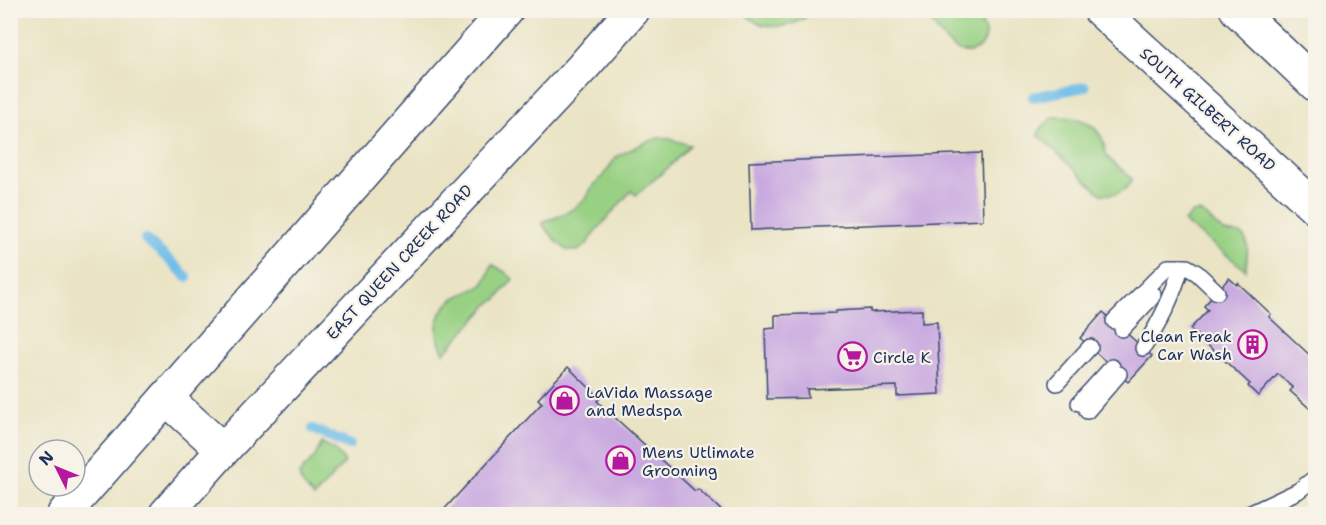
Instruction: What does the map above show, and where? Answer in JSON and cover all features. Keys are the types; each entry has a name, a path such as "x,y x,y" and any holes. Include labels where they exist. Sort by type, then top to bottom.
{"main road":[{"path":"64,514 507,10"},
{"name":"EAST QUEEN CREEK ROAD","path":"166,514 223,450 582,68 633,10"},
{"name":"SOUTH GILBERT ROAD","path":"1100,10 1316,208"},
{"path":"1237,10 1316,85"},
{"path":"166,398 223,450"}],"lane":[{"path":"1179,274 1161,319 1128,335 1179,274 1187,267 1217,292"},
{"path":"1105,361 1072,397 1105,361"},
{"path":"1249,514 1298,491 1316,477"}],"green space":[{"path":"743,11 813,11 787,25 768,26 758,23"},
{"path":"921,11 970,11 984,27 985,34 982,44 970,52 955,49 945,41"},
{"path":"1053,117 1075,118 1093,126 1102,138 1107,156 1132,179 1127,187 1116,193 1101,194 1038,135 1042,127"},
{"path":"659,138 690,145 669,167 636,195 631,191 586,245 578,251 567,250 556,241 543,225 543,221 575,208 586,198 616,157"},
{"path":"1199,212 1225,232 1238,233 1244,237 1247,245 1246,270 1184,222 1192,213"},
{"path":"492,264 513,279 496,300 492,301 444,353 437,332 443,310 453,299 482,285"},
{"path":"322,443 334,449 345,462 314,497 301,482 299,474 314,458"}],"building":[{"path":"981,153 983,220 751,230 749,162"},
{"name":"Clean Freak Car Wash","path":"1229,278 1237,285 1238,283 1271,314 1269,317 1316,361 1316,414 1290,391 1293,388 1278,374 1258,396 1248,386 1250,384 1190,329 1208,310 1204,306"},
{"name":"Circle K","path":"870,309 870,312 922,310 922,323 937,322 940,394 897,396 897,386 807,389 808,398 767,399 765,329 775,328 775,315 836,313 836,311"},
{"path":"1103,312 1152,356 1128,382 1080,338"},
{"path":"568,367 600,398 597,401 695,491 698,489 725,514 440,514 542,403 538,399"}],"waterway":[{"path":"1033,97 1085,87"},
{"path":"145,239 187,277"},
{"path":"313,429 350,445"}],"place":[{"name":"Clean Freak Car Wash","path":"1253,345"},
{"name":"Circle K","path":"852,357"},
{"name":"LaVida Massage and Medspa","path":"565,401"},
{"name":"Mens Utlimate Grooming","path":"621,461"}]}
